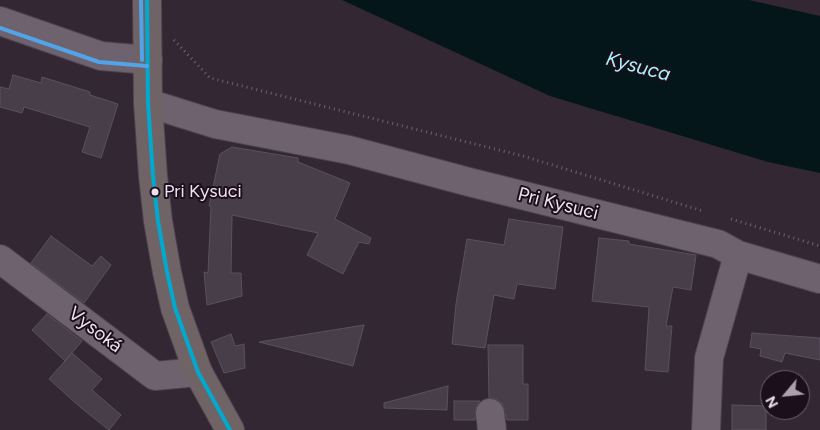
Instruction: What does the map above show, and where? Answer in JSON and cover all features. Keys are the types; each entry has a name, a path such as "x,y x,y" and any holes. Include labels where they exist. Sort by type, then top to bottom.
{"main road":[{"path":"147,9 148,103 153,176 158,221 167,272 176,308 198,372 230,430"}],"street":[{"path":"0,21 101,56 148,60"},
{"name":"Pri Kysuci","path":"148,103 215,124 349,150 718,244 738,255 820,279"},
{"path":"706,430 708,358 738,255"},
{"name":"Vysoká","path":"0,259 155,376 198,372"}],"path":[{"path":"174,40 210,78 523,156 708,212"},
{"path":"727,218 820,246"}],"water":[{"name":"Kysuca","path":"342,0 749,0 820,16 820,173 768,162 550,96"}],"building":[{"path":"13,75 41,83 42,77 90,92 90,95 118,104 101,158 82,152 90,127 24,107 22,113 0,107 0,87 9,89"},
{"path":"232,147 298,158 298,162 350,183 335,219 371,238 369,244 359,242 343,274 307,255 318,233 232,215 231,273 241,273 242,296 207,305 204,272 208,273 211,207 209,206 220,154"},
{"path":"509,219 563,227 555,289 517,284 514,299 494,295 485,348 452,344 456,304 467,239 504,245"},
{"path":"51,236 92,266 101,256 111,265 84,303 31,263"},
{"path":"599,238 629,241 629,244 696,255 691,290 673,287 666,326 672,326 668,372 645,370 649,307 592,301"},
{"path":"47,314 82,341 65,361 32,330"},
{"path":"364,325 353,366 259,342"},
{"path":"752,333 820,338 820,360 785,353 782,362 760,356 761,349 750,347"},
{"path":"231,334 235,346 244,344 245,368 224,373 211,342"},
{"path":"488,345 523,345 523,384 528,384 528,420 507,420 502,403 496,399 489,398"},
{"path":"72,353 102,379 92,390 121,415 109,430 49,379"},
{"path":"448,386 447,410 384,408 384,403"},
{"path":"454,401 480,401 476,407 475,420 454,420"},
{"path":"732,405 760,406 760,420 766,420 766,430 732,430"}],"transit line":[{"path":"141,0 142,60"},
{"path":"147,0 148,103 153,176 158,221 167,272 175,308 198,372 230,430"},
{"path":"0,28 99,62 147,66"}],"place":[{"name":"Pri Kysuci","path":"155,192"}]}
